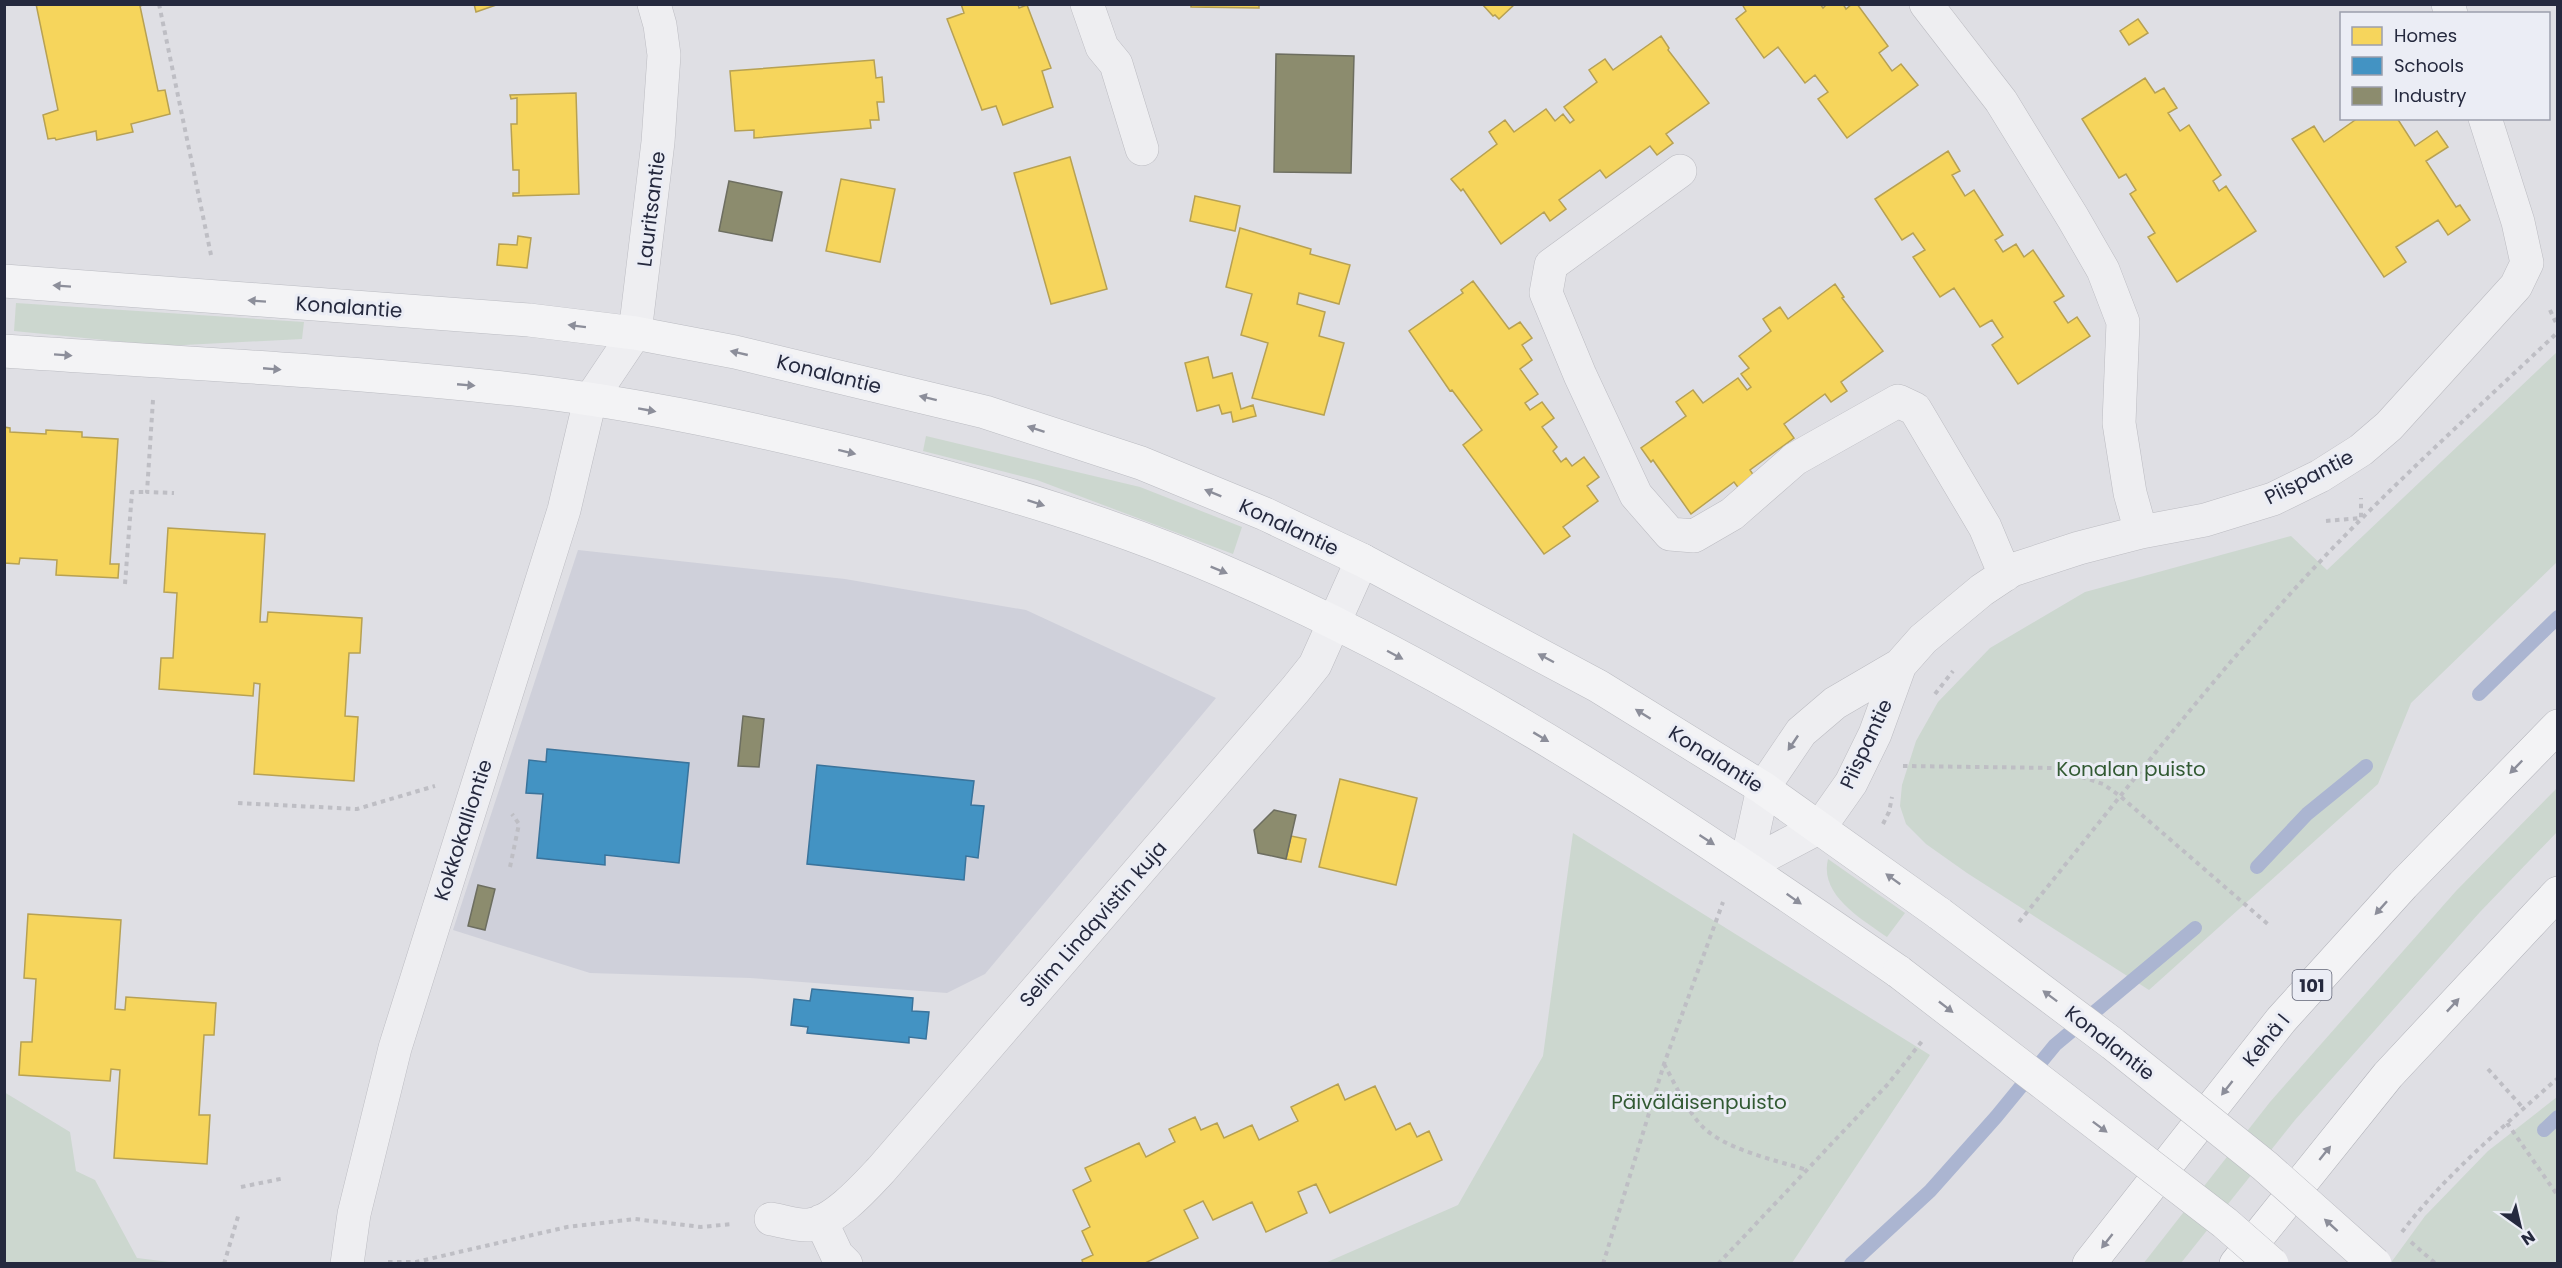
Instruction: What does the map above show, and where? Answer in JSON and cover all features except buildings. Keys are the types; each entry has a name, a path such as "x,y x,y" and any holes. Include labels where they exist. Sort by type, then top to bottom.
{"main road":[{"name":"Konalantie","path":"4,281 529,320 635,333 735,352 985,412 1141,463 1265,514 1362,560 1598,686 1763,788 1864,858 2113,1044 2265,1166 2375,1263"},
{"path":"4,351 498,387 590,400 790,437 981,485 1114,528 1240,578 1334,622 1492,706 1746,866 1899,972 2225,1222 2272,1263"},
{"name":"Kehä I","path":"2089,1263 2281,1020 2403,885 2558,726"},
{"path":"2236,1263 2388,1075 2558,893"}],"street":[{"name":"Lauritsantie","path":"590,400 635,333 658,142 664,55 660,25 654,4"},
{"path":"1086,4 1102,47 1116,64 1142,149"},
{"path":"1926,4 2001,101 2103,270 2123,322 2119,423 2130,493 2141,532"},
{"name":"Piispantie","path":"1746,866 1820,827 1851,783 1875,734 1900,666 1923,639 1951,614 2012,570 2079,548 2141,532 2205,520 2273,499 2320,476 2361,450 2389,426 2516,286 2527,263 2518,222 2486,120"},
{"path":"1680,171 1551,265 1546,292 1580,375 1636,495 1670,534 1694,536 1732,514 1795,459 1898,401 1915,409 1985,527 2005,575"},
{"name":"Kokkokalliontie","path":"347,1261 354,1214 395,1048 564,510 590,400"},
{"name":"Selim Lindqvistin kuja","path":"821,1221 850,1202 881,1170 1295,690 1315,665 1362,560"},
{"name":"Piispantie","path":"1746,866 1763,788 1801,732 1834,703 1900,666"},
{"path":"771,1219 809,1225 821,1221 837,1255 846,1263"}],"path":[{"path":"159,4 211,259"},
{"path":"2014,928 2120,796 2282,603 2361,518 2558,332"},
{"path":"147,492 157,361"},
{"path":"125,584 132,492 174,493"},
{"path":"2325,521 2361,518"},
{"path":"1930,701 1954,669"},
{"path":"1898,765 2055,768 2103,784 2120,796 2270,926"},
{"path":"238,803 357,809 445,783"},
{"path":"1864,858 1889,812 1893,789"},
{"path":"508,808 519,824 510,867"},
{"path":"1603,1263 1664,1064 1724,899 1746,866"},
{"path":"1718,1263 1888,1084 1925,1038"},
{"path":"1664,1064 1689,1109 1701,1125 1716,1137 1806,1170"},
{"path":"2487,1070 2524,1109"},
{"path":"2399,1235 2421,1206 2507,1123 2558,1078"},
{"path":"2507,1123 2558,1196"},
{"path":"241,1187 285,1178"},
{"path":"224,1263 239,1213"},
{"path":"347,1261 416,1262 567,1227 635,1219 701,1227 771,1219"}],"shaded area":[{"path":"578,550 845,579 1026,610 1216,698 985,974 947,993 750,978 590,973 453,930"}],"green space":[{"path":"16,303 304,322 302,339 165,346 14,331"},
{"name":"Konalan puisto","path":"2557,352 2557,562 2411,703 2378,784 2149,990 1967,873 1926,844 1906,824 1900,806 1902,785 1916,741 1938,702 1990,648 2085,592 2291,536 2327,570"},
{"path":"926,436 1140,487 1242,527 1233,554 1037,480 923,451"},
{"path":"2557,788 2557,832 2480,912 2295,1120 2181,1263 2143,1264 2270,1102 2456,891"},
{"name":"Päiväläisenpuisto","path":"1573,833 1930,1055 1792,1263 1325,1263 1458,1205 1543,1056"},
{"path":"1828,859 1905,913 1887,937 1855,914 1836,895 1827,872"},
{"path":"4,1092 70,1132 76,1171 95,1180 137,1258 178,1263 5,1263"},
{"path":"2557,1097 2557,1263 2390,1264 2425,1216 2488,1151"}],"waterway":[{"path":"2479,694 2558,617"},
{"path":"2257,867 2307,814 2366,766"},
{"path":"1851,1264 1930,1191 1996,1117 2055,1045 2195,928"},
{"path":"2544,1130 2558,1117"}]}
